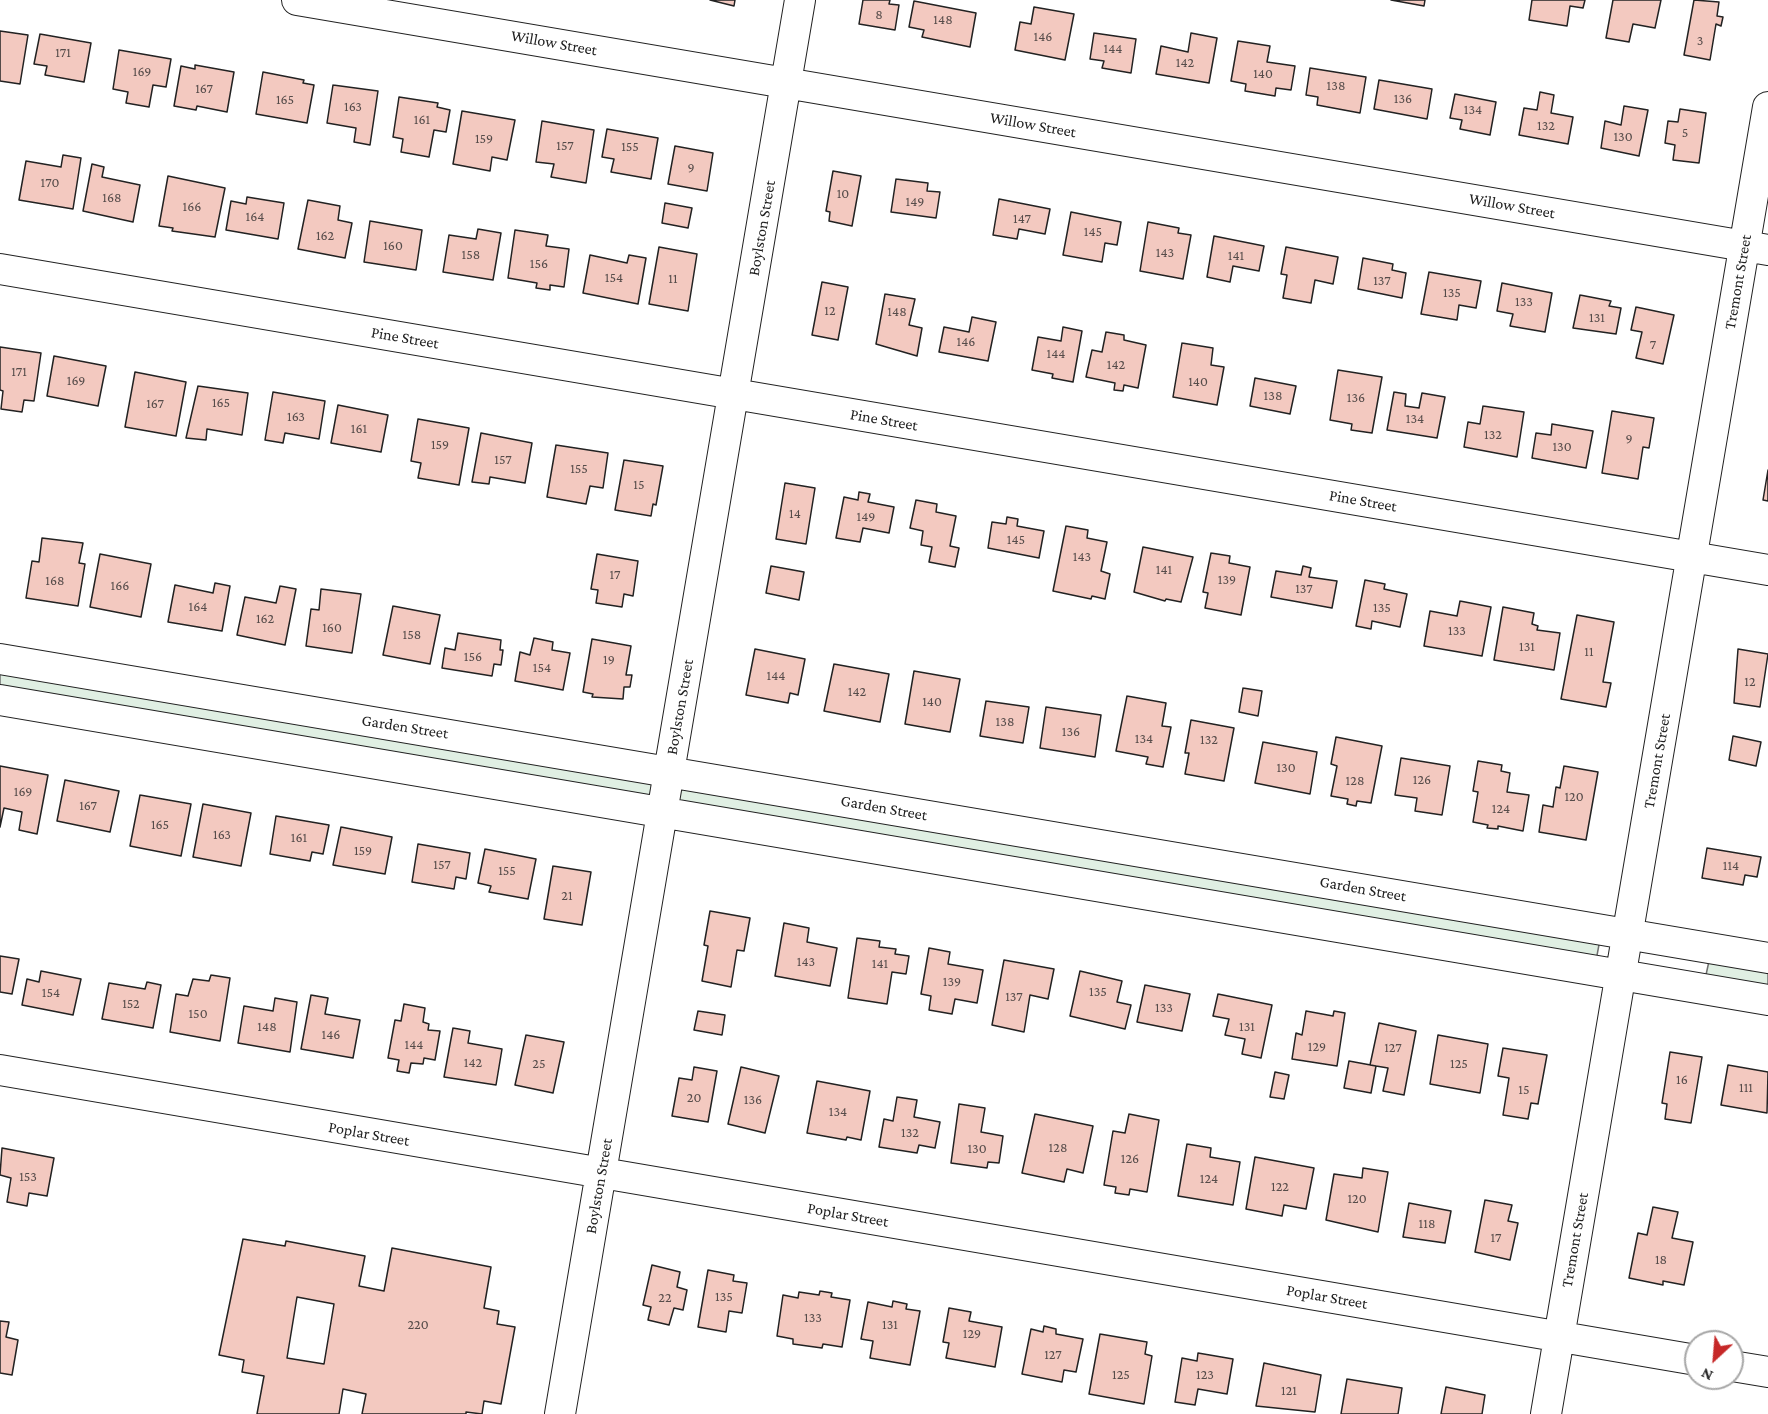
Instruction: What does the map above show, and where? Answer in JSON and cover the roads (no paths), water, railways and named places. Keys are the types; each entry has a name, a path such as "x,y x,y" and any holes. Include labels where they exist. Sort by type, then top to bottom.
{"street":[{"name":"Willow Street","path":"297,0 1756,248"},
{"name":"Boylston Street","path":"560,1414 800,0"},
{"name":"Tremont Street","path":"1546,1414 1691,557 1756,248 1768,107"},
{"name":"Pine Street","path":"0,269 1768,570"},
{"name":"Garden Street","path":"0,658 1768,958"},
{"path":"0,700 1768,999"},
{"path":"326,756 329,714"},
{"path":"1157,896 1163,855"},
{"name":"Poplar Street","path":"0,1070 1684,1358"},
{"path":"1744,1368 1768,1372"}]}
